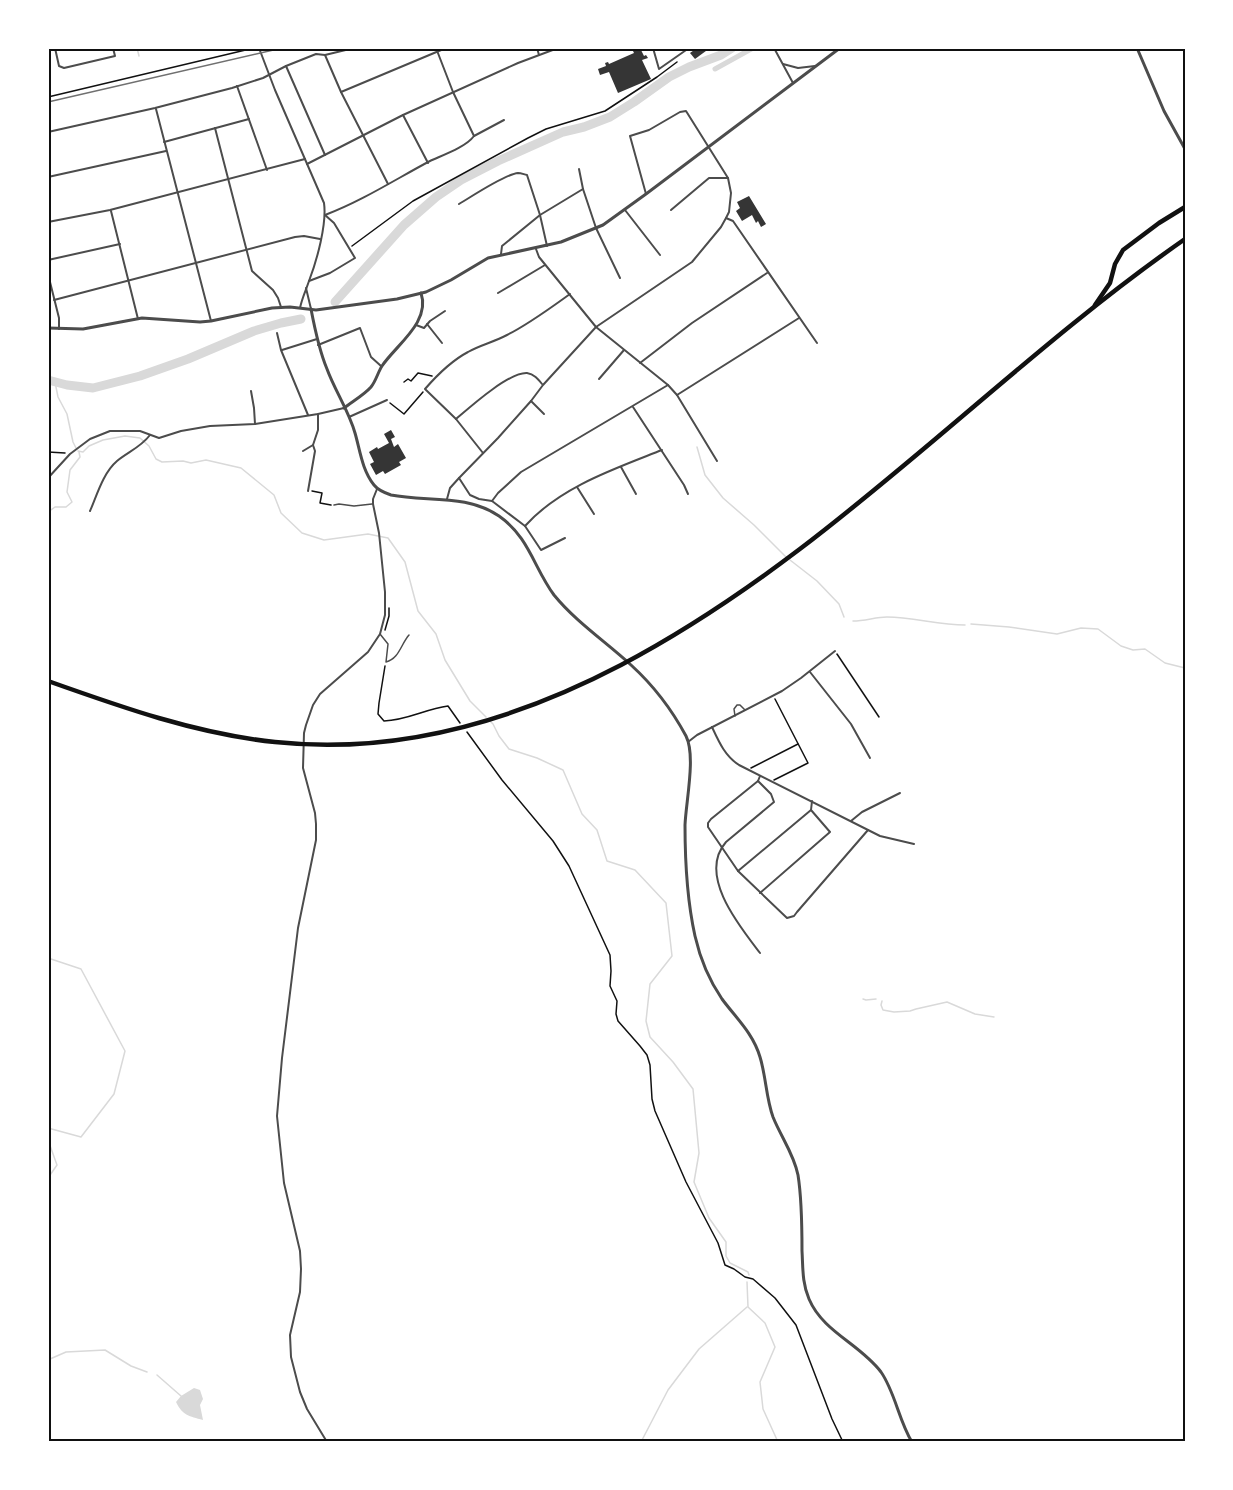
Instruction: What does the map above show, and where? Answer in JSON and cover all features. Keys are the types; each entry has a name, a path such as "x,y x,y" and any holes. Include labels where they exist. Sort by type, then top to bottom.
{"main road":[{"path":"1092,309 1110,283 1115,264 1123,250 1185,207"},
{"path":"48,681 114,704 197,728 244,738 316,745 404,740 478,724 520,710 577,687 652,649 722,606 774,570 882,485 1049,343 1185,239"}],"street":[{"path":"55,48 59,66 64,68 115,56 113,48"},
{"path":"258,48 324,203 325,215 320,239 300,308"},
{"path":"48,132 155,108 237,86 263,78 316,54 325,55 354,48"},
{"path":"436,48 453,92 474,136"},
{"path":"341,92 446,48"},
{"path":"537,48 539,55"},
{"path":"307,164 403,115 518,63 558,48"},
{"path":"652,48 659,69 689,48"},
{"path":"774,48 793,82"},
{"path":"48,328 83,329 138,319 211,321 281,307 320,309 397,299 438,287 485,259 547,246 596,228 626,210 840,48"},
{"path":"1137,48 1169,121 1185,148"},
{"path":"325,55 362,136 388,184"},
{"path":"783,64 798,68 815,66"},
{"path":"286,66 325,154"},
{"path":"237,86 267,170"},
{"path":"155,108 211,321"},
{"path":"447,499 450,488 596,327 692,262 722,227 729,212 728,178 688,113 684,111 649,130 630,136 646,195"},
{"path":"403,115 428,163"},
{"path":"164,142 249,119"},
{"path":"325,215 428,163 504,120"},
{"path":"215,128 252,271 273,290 281,307"},
{"path":"48,177 166,151"},
{"path":"48,222 177,194 305,159"},
{"path":"579,169 596,228 620,278"},
{"path":"459,204 497,182 521,173 529,179 547,246"},
{"path":"671,210 709,178 728,178"},
{"path":"501,254 502,246 540,215 584,189"},
{"path":"110,210 138,319"},
{"path":"626,210 660,255"},
{"path":"309,281 330,273 356,258 334,223 325,215"},
{"path":"726,218 733,222 817,343"},
{"path":"54,300 298,237 320,239"},
{"path":"48,260 120,244"},
{"path":"536,249 545,265 596,327 668,385 677,395 717,461"},
{"path":"498,294 545,265"},
{"path":"640,363 690,324 767,273"},
{"path":"48,274 59,318 59,329"},
{"path":"306,288 318,345 355,432 364,465 377,489 389,494 447,499 491,511 515,529 561,603 650,684 688,742 691,758 685,825 687,875 694,933 710,979 722,999 753,1038 760,1056 773,1118 796,1167 801,1207 804,1285 820,1318 870,1360 882,1374 906,1433 912,1442"},
{"path":"48,478 78,448 90,439 110,431 140,431 149,437 159,438 210,426 255,424 344,408 371,387 381,366 416,325 423,308 421,293"},
{"path":"483,453 456,419 425,389 450,363 469,351 504,337 525,325 570,294"},
{"path":"416,325 424,328 445,311"},
{"path":"677,395 799,318"},
{"path":"427,324 442,344"},
{"path":"318,345 360,328 371,357 381,366"},
{"path":"277,333 281,350 308,416"},
{"path":"281,350 317,339"},
{"path":"599,379 624,350"},
{"path":"456,419 489,391 525,373 534,375 543,385"},
{"path":"492,501 521,472 668,385"},
{"path":"251,391 255,424"},
{"path":"349,417 387,400"},
{"path":"531,401 544,414"},
{"path":"633,407 684,484 688,494"},
{"path":"308,490 315,451 313,445 318,430 318,414"},
{"path":"90,511 108,473 116,462 142,445 149,437"},
{"path":"303,451 313,445"},
{"path":"525,526 549,505 577,486 662,450"},
{"path":"621,467 636,494"},
{"path":"459,478 470,495 492,501 525,526 541,550 565,538"},
{"path":"577,486 594,514"},
{"path":"327,1442 307,1409 291,1357 290,1335 300,1292 301,1269 298,1241 284,1182 278,1116 282,1058 297,938 316,840 315,813 303,768 304,733 313,705 320,694 368,652 380,634 386,602 380,533 373,504 377,489"},
{"path":"688,742 697,735 773,696 810,672 835,651"},
{"path":"810,672 847,717 870,758"},
{"path":"712,728 731,760 747,770 880,836 914,844"},
{"path":"760,776 758,781 708,823 710,830 738,871 787,918 794,916 868,830"},
{"path":"758,781 771,794 774,802 722,847 715,870 724,898 735,919 760,953"},
{"path":"851,821 862,812 900,793"},
{"path":"738,871 811,810 812,801"},
{"path":"760,893 830,832 811,810"}],"lane":[{"path":"334,505 373,504"},
{"path":"380,634 388,644 386,662 395,658 409,635"},
{"path":"735,716 733,713 736,705 746,710"}],"path":[{"path":"48,97 254,48"},
{"path":"349,248 413,201 528,138 546,129 605,111 678,62 678,56"},
{"path":"404,382 408,379 411,381 418,373 436,377"},
{"path":"387,400 404,414 425,389"},
{"path":"48,452 72,453"},
{"path":"308,490 322,493 320,503 334,505"},
{"path":"835,651 879,717"},
{"path":"386,662 378,714 384,721 398,720 437,707 448,706 502,780 554,841 569,866 610,955 610,986 617,1000 618,1021 647,1055 655,1111 667,1142 711,1229 725,1265 753,1279 775,1298 796,1325 843,1442"},
{"path":"772,781 808,763 773,696"},
{"path":"747,770 798,743"}],"shaded area":[{"path":"194,1388 200,1390 203,1399 200,1405 203,1420 184,1413 176,1402"}],"building":[{"path":"640,48 644,56 648,58 642,60 651,79 618,93 609,72 600,75 598,69 606,66 605,63 609,64 634,53 632,49"},
{"path":"697,48 710,48 695,59 690,53"},
{"path":"749,196 766,224 761,227 752,215 742,221 736,211 740,208 737,202"},
{"path":"391,430 395,437 391,439 394,447 398,444 406,458 399,462 401,465 385,474 383,471 376,475 370,464 374,462 369,452 389,443 384,434"}],"waterway":[{"path":"137,48 139,56"},
{"path":"335,302 404,225 436,197 461,180 563,132 610,117 669,77 732,48"},
{"path":"715,69 753,48"},
{"path":"48,380 93,388 140,376 188,359 254,331 301,319"},
{"path":"55,382 76,448"},
{"path":"78,451 83,452 89,446 103,440 125,436 140,438 149,446 156,459 162,462 191,463 206,460 241,468 274,495 281,513 302,533 324,540 368,534 388,538 405,562 418,611 436,634 445,660 470,701 486,717"},
{"path":"697,447 705,475 723,498 786,557"},
{"path":"48,512 55,507 66,507 72,502 67,492 70,470 80,457 79,452"},
{"path":"790,560 817,581 839,604 844,617"},
{"path":"853,621 897,617 965,625"},
{"path":"971,624 1057,634 1081,628 1098,629 1121,646 1133,650 1145,649 1165,663 1185,668"},
{"path":"490,721 509,749 563,770 582,814 597,830 607,861 635,870 666,903 672,956 650,984 646,1021 650,1037 693,1089 699,1153 694,1182 709,1218 726,1242 726,1256 730,1263 748,1272 749,1275"},
{"path":"48,958 81,969 125,1051 114,1094 81,1137 48,1128"},
{"path":"863,999 876,999"},
{"path":"882,1001 883,1010 894,1012 910,1011 947,1002 975,1014 994,1017"},
{"path":"48,1140 57,1165 48,1178"},
{"path":"747,1282 748,1307 765,1323 775,1347 760,1382 763,1409 778,1442"},
{"path":"641,1442 668,1390 699,1349 747,1307"},
{"path":"50,1359 66,1352 105,1350 131,1366 147,1372"},
{"path":"48,1356 50,1359 48,1384"},
{"path":"157,1375 181,1396"}],"railway":[{"path":"48,102 282,48"}]}
